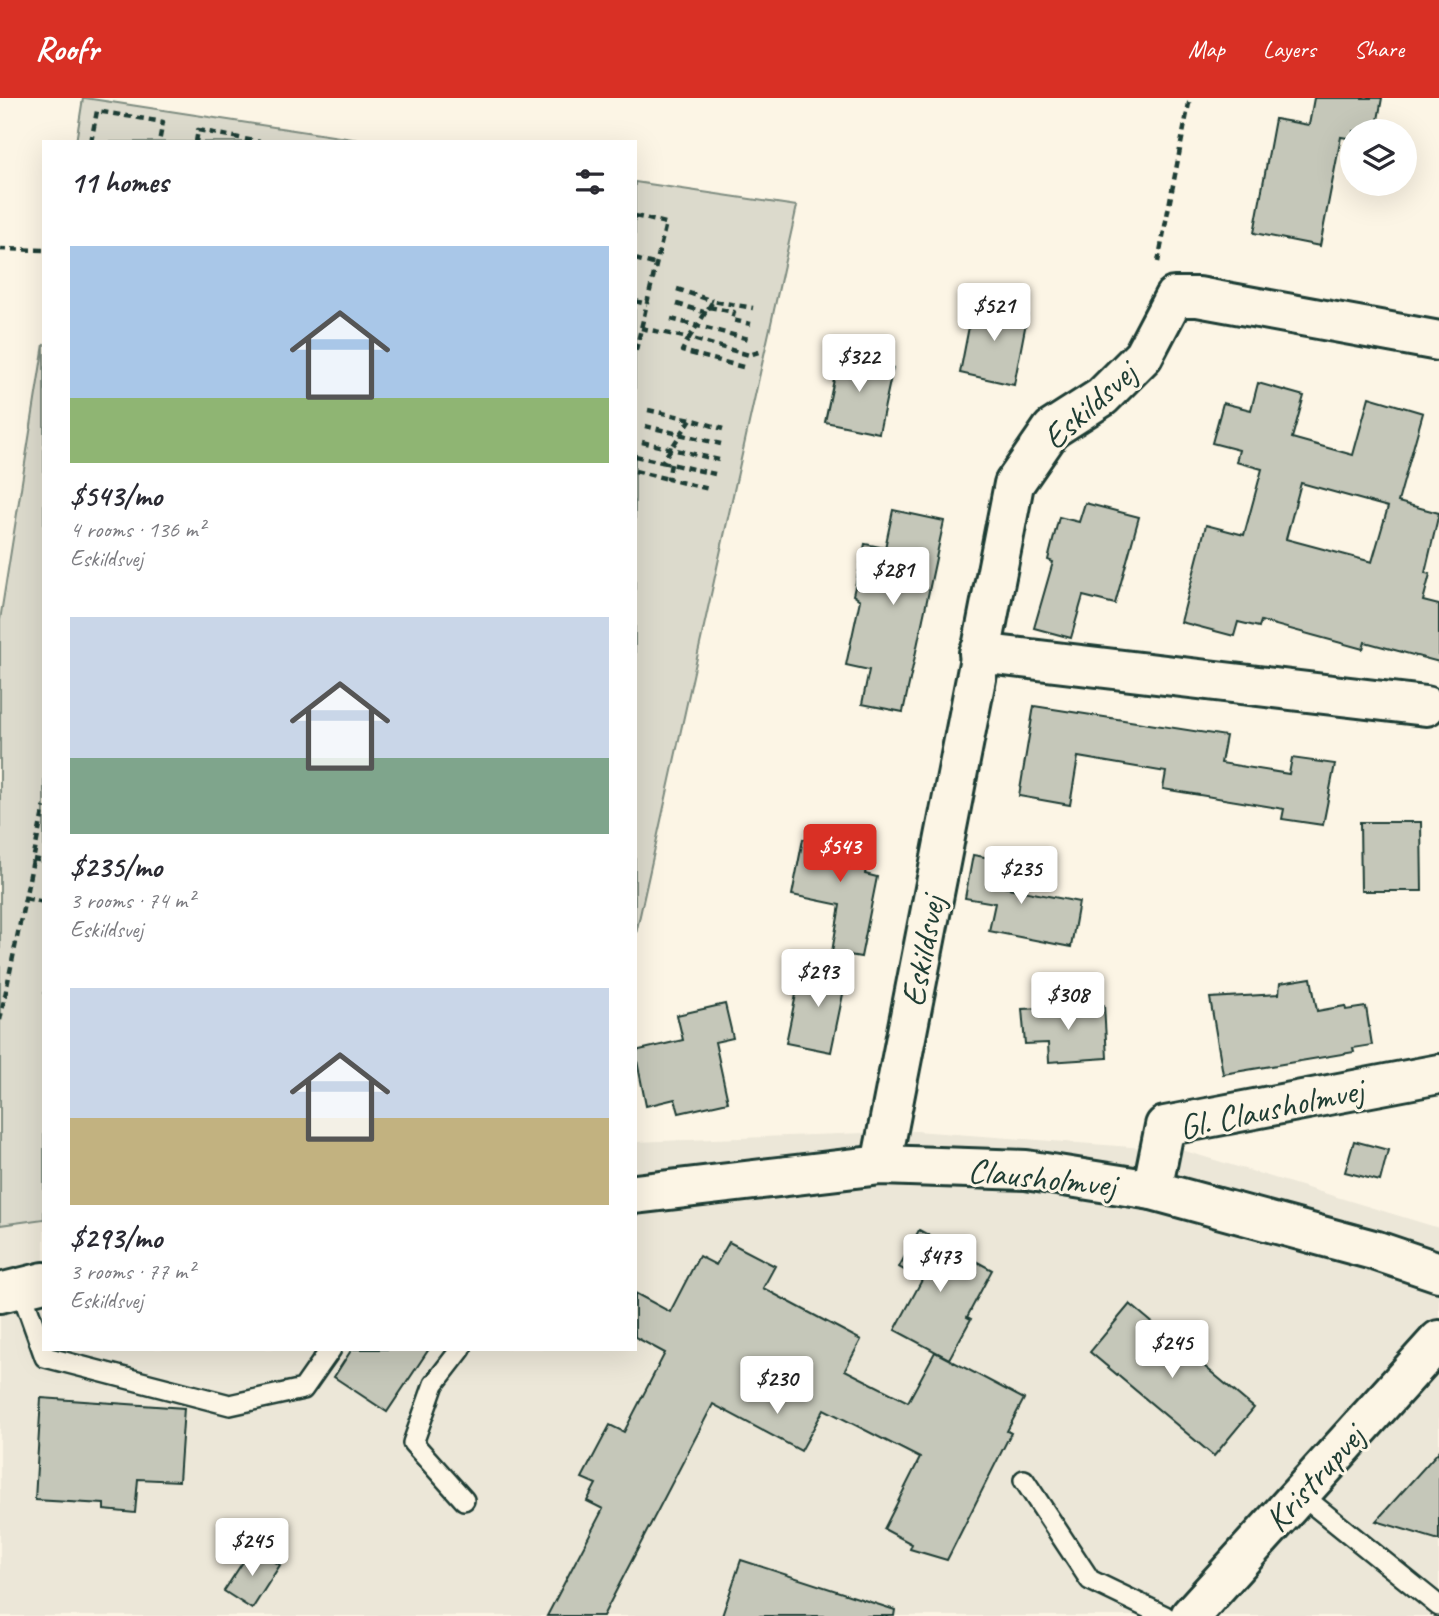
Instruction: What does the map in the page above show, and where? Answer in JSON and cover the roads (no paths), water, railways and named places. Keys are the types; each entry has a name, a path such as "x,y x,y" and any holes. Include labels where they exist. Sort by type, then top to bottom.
{"street":[{"name":"Eskildsvej","path":"881,1166 1014,484 1052,429 1101,397 1143,356 1174,297 1198,296 1439,341"},
{"path":"979,653 1426,706"},
{"name":"Gl. Clausholmvej","path":"1152,1190 1164,1126 1439,1074"},
{"name":"Clausholmvej","path":"637,1194 881,1166 1026,1170 1152,1190 1377,1251 1439,1272"},
{"name":"Kristrupvej","path":"1190,1616 1439,1340"}],"lane":[{"path":"21,1288 42,1348"},
{"path":"43,1351 45,1357 230,1405 303,1389 330,1351"},
{"path":"459,1351 434,1384 413,1443 464,1500"},
{"path":"1024,1480 1090,1580 1165,1616"},
{"path":"1300,1494 1439,1606"}]}
